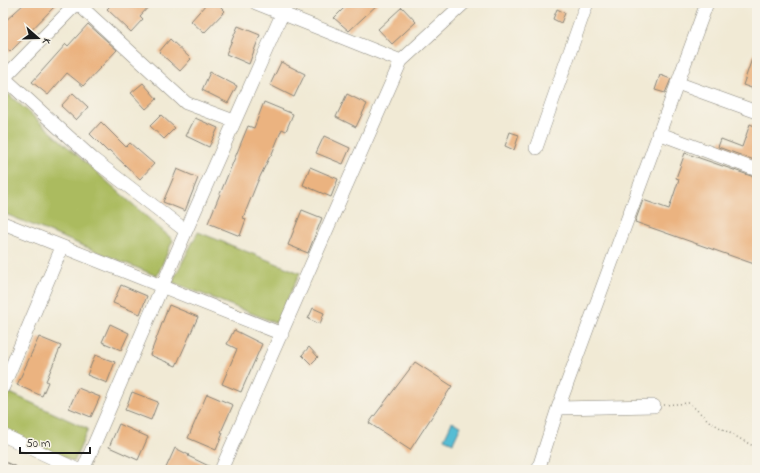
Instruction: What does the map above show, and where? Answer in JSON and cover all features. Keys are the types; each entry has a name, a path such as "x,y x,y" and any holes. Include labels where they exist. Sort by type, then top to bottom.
{"street":[{"path":"186,231 92,159 3,78 77,3 186,103 234,121"},
{"path":"256,3 285,9 401,61"},
{"path":"222,470 401,61 464,3"},
{"path":"536,148 587,3"},
{"path":"538,470 558,408 707,3"},
{"path":"83,470 234,121 285,9"},
{"path":"677,83 757,112"},
{"path":"658,134 757,170"},
{"path":"3,223 282,334"},
{"path":"3,387 62,247"},
{"path":"558,408 654,406"},
{"path":"3,435 78,470"}],"path":[{"path":"654,406 689,404 710,422 753,446 757,451"}],"green space":[{"path":"6,92 173,240 157,276 3,213 3,96"},
{"path":"198,232 300,273 276,323 172,282"},
{"path":"8,392 88,429 74,462 3,429 3,404"}],"water":[{"path":"452,422 461,426 453,443 444,439"}],"building":[{"path":"25,3 58,3 10,52 3,45 3,23"},
{"path":"113,3 152,3 140,16 143,19 131,32 107,9"},
{"path":"207,3 217,3 225,11 204,33 191,21"},
{"path":"349,3 379,3 349,31 334,18"},
{"path":"402,7 416,22 392,44 378,29"},
{"path":"557,9 565,13 561,23 553,19"},
{"path":"88,24 117,50 83,86 67,73 48,95 32,82 66,44 68,46"},
{"path":"238,26 260,35 249,64 226,54"},
{"path":"170,39 191,59 180,71 159,52"},
{"path":"756,47 757,48 757,90 743,85"},
{"path":"281,62 305,74 294,97 270,85"},
{"path":"210,72 237,86 228,103 202,90"},
{"path":"660,75 671,79 665,93 655,90"},
{"path":"143,83 157,99 146,109 131,93"},
{"path":"73,93 88,107 76,120 61,106"},
{"path":"347,94 367,104 356,127 336,117"},
{"path":"264,102 293,114 286,131 282,129 271,156 257,183 243,218 246,219 240,236 208,223 248,126 254,128"},
{"path":"161,115 175,128 164,139 150,126"},
{"path":"195,118 218,128 209,147 186,136"},
{"path":"101,122 126,147 130,143 154,164 140,179 109,150 108,152 90,134"},
{"path":"750,124 757,127 757,161 718,147 721,139 742,147"},
{"path":"510,132 519,135 514,150 505,146"},
{"path":"324,136 350,148 343,164 316,153"},
{"path":"685,153 757,178 757,265 635,222 643,200 669,209 679,179 676,178"},
{"path":"310,167 338,179 331,197 303,185"},
{"path":"177,169 198,178 185,211 163,202"},
{"path":"302,210 322,218 308,253 288,245"},
{"path":"121,285 147,296 140,314 113,303"},
{"path":"169,305 198,317 176,366 150,355"},
{"path":"313,308 324,313 320,324 308,319"},
{"path":"110,324 129,333 121,350 102,342"},
{"path":"234,330 262,344 241,392 222,384 237,349 227,344"},
{"path":"39,337 61,346 46,381 48,382 42,396 17,385"},
{"path":"309,347 318,357 311,364 302,355"},
{"path":"95,355 115,362 107,383 87,375"},
{"path":"415,362 452,386 410,450 369,423"},
{"path":"78,388 100,397 91,417 69,408"},
{"path":"132,392 158,402 151,420 125,410"},
{"path":"207,394 233,405 221,432 223,433 216,450 188,438"},
{"path":"119,424 148,437 138,460 109,447"},
{"path":"175,448 213,468 213,470 165,470"},
{"path":"3,461 23,470 3,470"}]}
